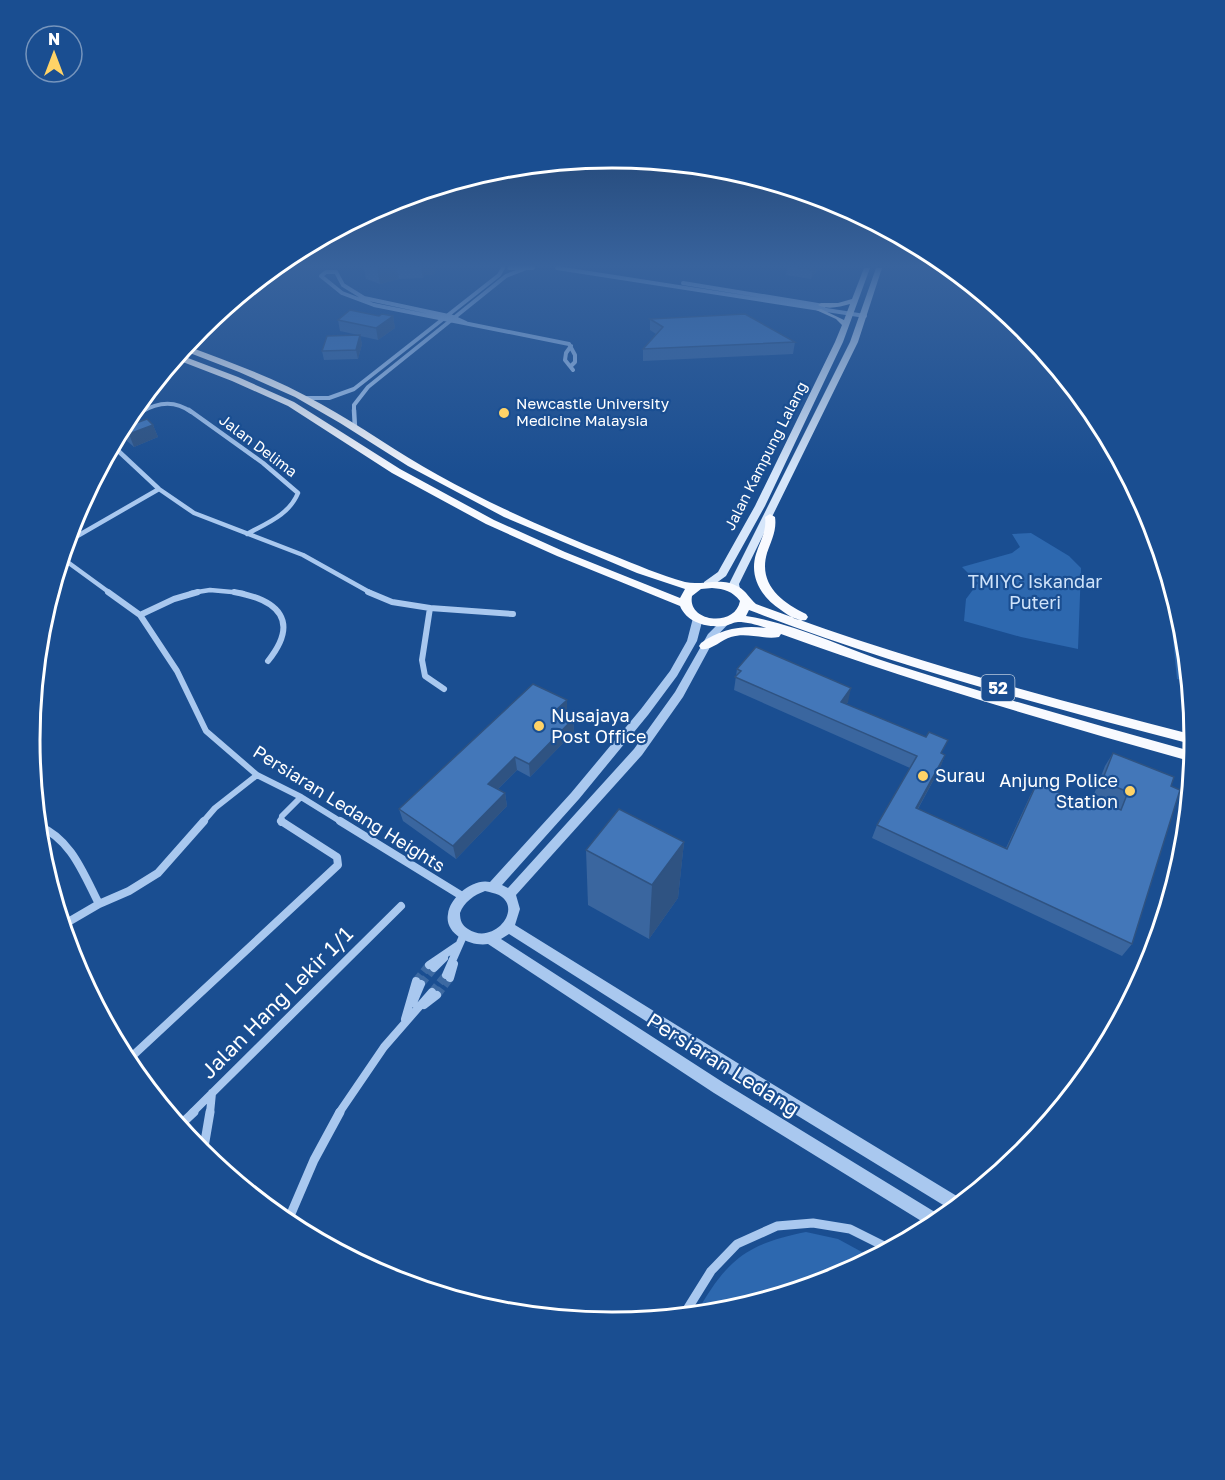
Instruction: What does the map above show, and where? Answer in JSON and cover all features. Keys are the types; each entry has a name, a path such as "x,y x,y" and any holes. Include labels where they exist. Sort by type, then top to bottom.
{"highway":[{"path":"193,351 236,367 302,398 355,428 409,463 502,513 572,544 675,583 695,588"},
{"path":"185,360 291,404 396,471 451,502 561,554 685,604"},
{"path":"770,517 772,523 759,566 764,587 784,608 826,633"},
{"path":"708,584 721,584 735,589 746,602 745,610 731,620 710,622 698,618 689,612 685,604 687,596 695,588 708,584"},
{"name":"52","path":"746,602 826,633 966,679 1184,737"},
{"name":"52","path":"731,620 761,622 835,649 1017,708 1184,754"},
{"path":"705,646 728,633 748,630 772,633 814,646 835,649"}],"main road":[{"name":"Jalan Kampung Lalang","path":"708,584 722,574 760,506 840,337"},
{"name":"Jalan Kampung Lalang","path":"735,589 734,584 742,567 770,517 854,337"}],"street":[{"path":"302,398 329,398 354,388 419,337"},
{"path":"355,428 353,409 362,394 430,337"},
{"path":"530,337 571,346"},
{"path":"571,346 575,360 572,368 565,360 566,353 571,346"},
{"name":"Jalan Delima","path":"146,409 155,404 174,402 186,408 254,456 295,489 298,493 294,505 247,534"},
{"path":"118,452 159,489 194,513 303,555 374,595 392,602 430,608 513,614"},
{"path":"79,535 159,489"},
{"name":"Persiaran Ledang Heights","path":"69,563 140,615 177,671 206,731 257,775 301,797 462,896"},
{"path":"140,615 186,595 207,590 243,592 275,608 284,621 286,635 279,650 268,660"},
{"path":"430,608 422,660 425,676 444,689"},
{"path":"493,887 620,744 646,711 689,646 698,627 698,618"},
{"path":"509,895 638,752 680,694 715,630 731,620"},
{"path":"70,921 99,904 129,891 158,873 215,808 257,775"},
{"path":"134,1053 338,865 337,857 280,823 282,816 301,797"},
{"path":"47,828 57,833 71,853 99,904"},
{"path":"432,967 461,940 489,938 508,927 515,911 509,895 493,887 476,888 462,896 454,909 461,940 448,977"},
{"name":"Jalan Hang Lekir 1/1","path":"185,1120 401,906"},
{"name":"Persiaran Ledang","path":"508,927 712,1056 951,1201"},
{"name":"Persiaran Ledang","path":"489,938 719,1088 929,1217"},
{"path":"405,1020 418,983"},
{"path":"291,1213 317,1152 357,1086 405,1020 435,993"},
{"path":"206,1142 212,1092"},
{"path":"688,1307 711,1271 736,1244 777,1226 813,1223 850,1228 881,1244"}],"green space":[{"name":"TMIYC Iskandar Puteri","path":"1031,533 1069,556 1081,568 1078,649 1021,637 964,621 966,599 978,583 962,567 1012,553 1020,547 1012,534"},
{"path":"1170,614 1180,665 1181,680 1177,679"},
{"path":"806,1232 838,1239 864,1253 796,1282 761,1293 702,1305 717,1281 739,1258 767,1242"}],"building":[{"path":"327,337 359,337 356,350 322,351"},
{"path":"654,337 786,337 795,342 643,349"},
{"path":"147,419 153,425 130,434 137,423"},
{"path":"756,647 851,688 841,702 926,737 929,732 948,740 941,753 945,755 916,808 1007,849 1037,783 1098,809 1101,801 1121,810 1128,792 1102,781 1113,753 1174,777 1171,786 1180,790 1132,944 877,825 917,756 735,677 741,671 737,669"},
{"path":"533,684 567,700 556,710 573,719 529,764 515,757 488,784 505,793 453,846 399,809"},
{"path":"619,809 684,842 652,885 586,850"}],"tunnel":[{"path":"416,981 429,965"},
{"path":"421,984 434,968"},
{"path":"432,992 446,975"},
{"path":"437,995 450,978"}],"place":[{"name":"Newcastle University Medicine Malaysia","path":"504,413"},
{"name":"Nusajaya Post Office","path":"539,726"},
{"name":"Surau","path":"923,776"},
{"name":"Anjung Police Station","path":"1130,791"}]}
